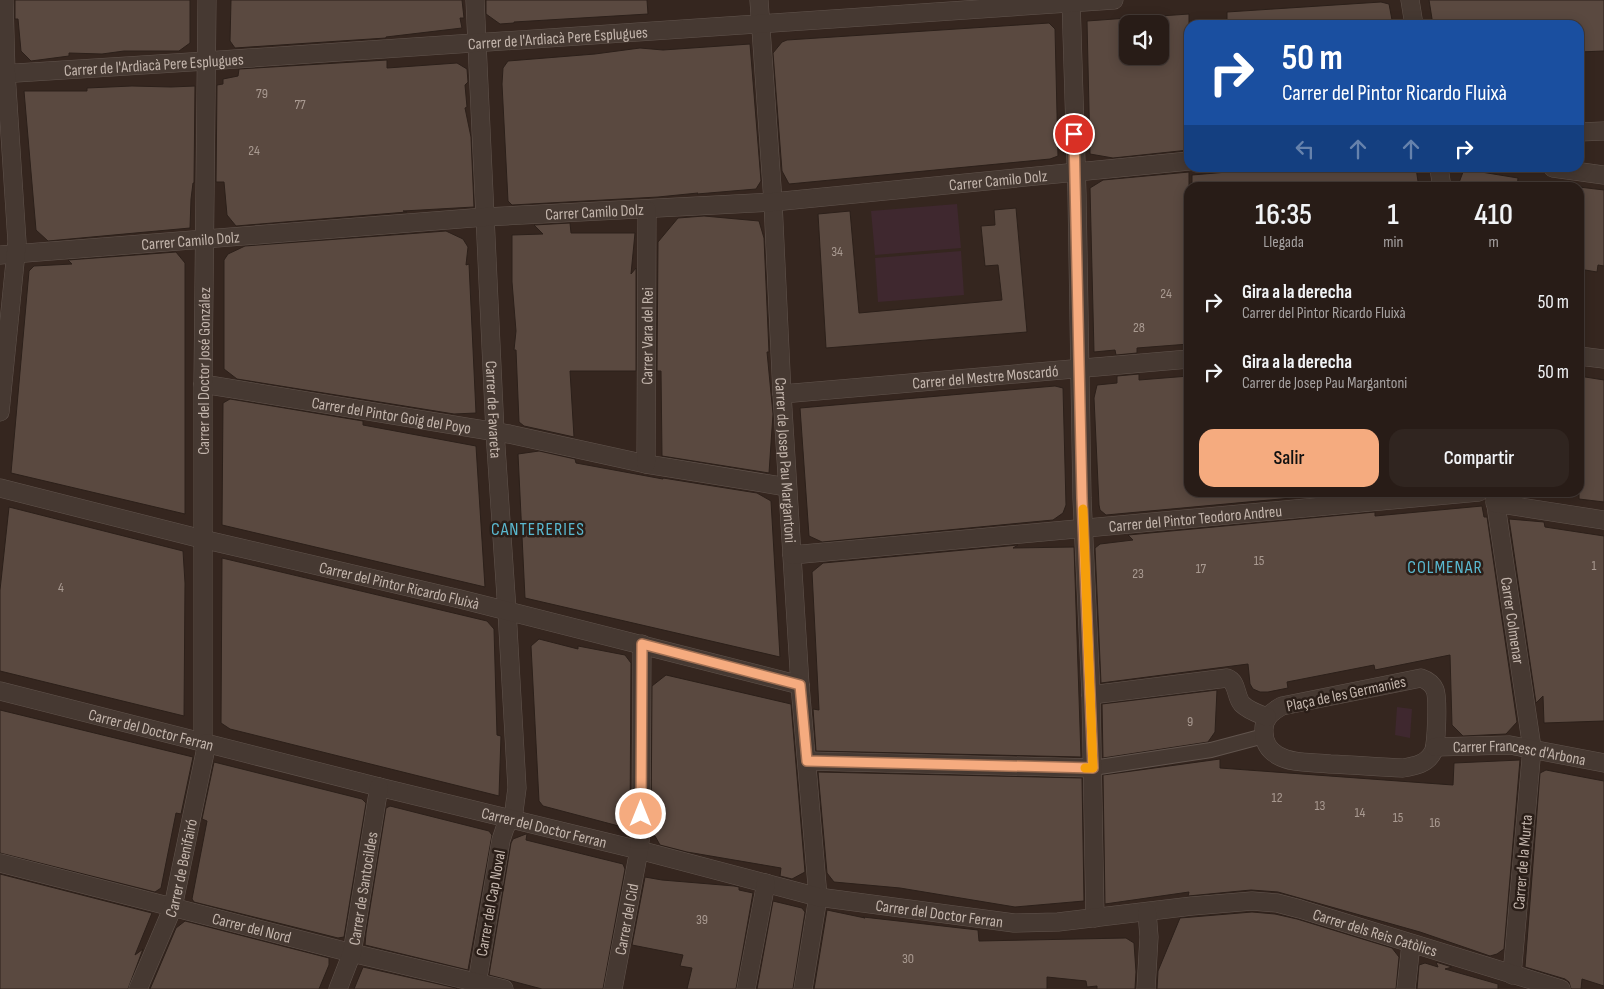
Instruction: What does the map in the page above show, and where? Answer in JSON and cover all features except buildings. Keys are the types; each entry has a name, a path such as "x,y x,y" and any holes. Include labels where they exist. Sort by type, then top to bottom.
{"street":[{"path":"0,412 8,254 17,242 3,74 4,0"},
{"name":"Carrer del Doctor José González","path":"205,742 202,539 207,0"},
{"name":"Carrer de Favareta","path":"475,0 495,432 517,788 516,803 510,818"},
{"name":"Carrer de Josep Pau Margantoni","path":"759,0 773,202 787,487 800,685 818,897 803,989"},
{"name":"Carrer de l'Ardiacà Pere Esplugues","path":"3,74 760,23 889,8 1114,0"},
{"path":"1410,0 1413,20"},
{"path":"1071,2 1079,368 1093,768 1095,918"},
{"path":"1584,132 1604,130"},
{"name":"Carrer Camilo Dolz","path":"8,254 485,217 773,202 1184,161"},
{"path":"1582,172 1604,175"},
{"name":"Carrer Vara del Rei","path":"646,210 646,464"},
{"path":"1584,357 1604,359"},
{"name":"Carrer del Mestre Moscardó","path":"782,394 1184,359"},
{"name":"Carrer del Pintor Goig del Poyo","path":"203,384 495,432 646,464 787,487"},
{"name":"Carrer del Pintor Ricardo Fluixà","path":"0,488 202,539 384,580 800,685"},
{"name":"Carrer del Pintor Teodoro Andreu","path":"792,556 1424,497"},
{"path":"1495,498 1604,520"},
{"name":"Carrer Colmenar","path":"1495,498 1532,748"},
{"name":"Carrer del Cid","path":"613,989 639,850 642,644"},
{"path":"1091,695 1227,678 1234,682 1238,698 1243,705 1267,717"},
{"name":"Plaça de les Germanies","path":"1264,736 1264,721 1267,717 1276,709 1293,702 1421,678 1431,683 1436,696 1435,747"},
{"name":"Carrer del Doctor Ferran","path":"0,691 378,787 639,850 818,897 1014,923 1058,922 1184,906"},
{"path":"807,761 1093,768 1211,750 1264,736 1270,749 1285,758 1297,761 1403,768 1418,765 1429,758 1435,747"},
{"name":"Carrer de Benifairó","path":"138,989 173,907 205,742"},
{"name":"Carrer Francesc d'Arbona","path":"1435,747 1510,746 1532,748 1604,763"},
{"name":"Carrer de la Murta","path":"1512,975 1532,748"},
{"name":"Carrer de Santocildes","path":"338,989 352,953 378,787"},
{"name":"Carrer del Cap Noval","path":"476,986 501,840 504,828 510,818"},
{"name":"Carrer del Nord","path":"0,863 476,986 504,989"},
{"path":"746,989 766,882"},
{"name":"Carrer dels Reis Catòlics","path":"1184,906 1252,901 1277,903 1512,975 1535,986 1561,989"},
{"path":"1146,989 1149,937 1147,912"},
{"path":"1406,989 1411,944"}],"shaded area":[{"path":"957,204 961,248 875,255 871,211"},
{"path":"961,251 964,295 878,302 875,258"},
{"path":"1397,707 1412,709 1410,738 1395,735"}],"slow traffic":[{"path":"1083,509 1093,768 1085,768"}],"district":[{"name":"CANTERERIES","path":"538,529"},
{"name":"COLMENAR","path":"1445,567"}],"route":[{"path":"641,814 642,644 800,685 807,761 1093,768 1082,498 1077,195 1074,134"}]}
